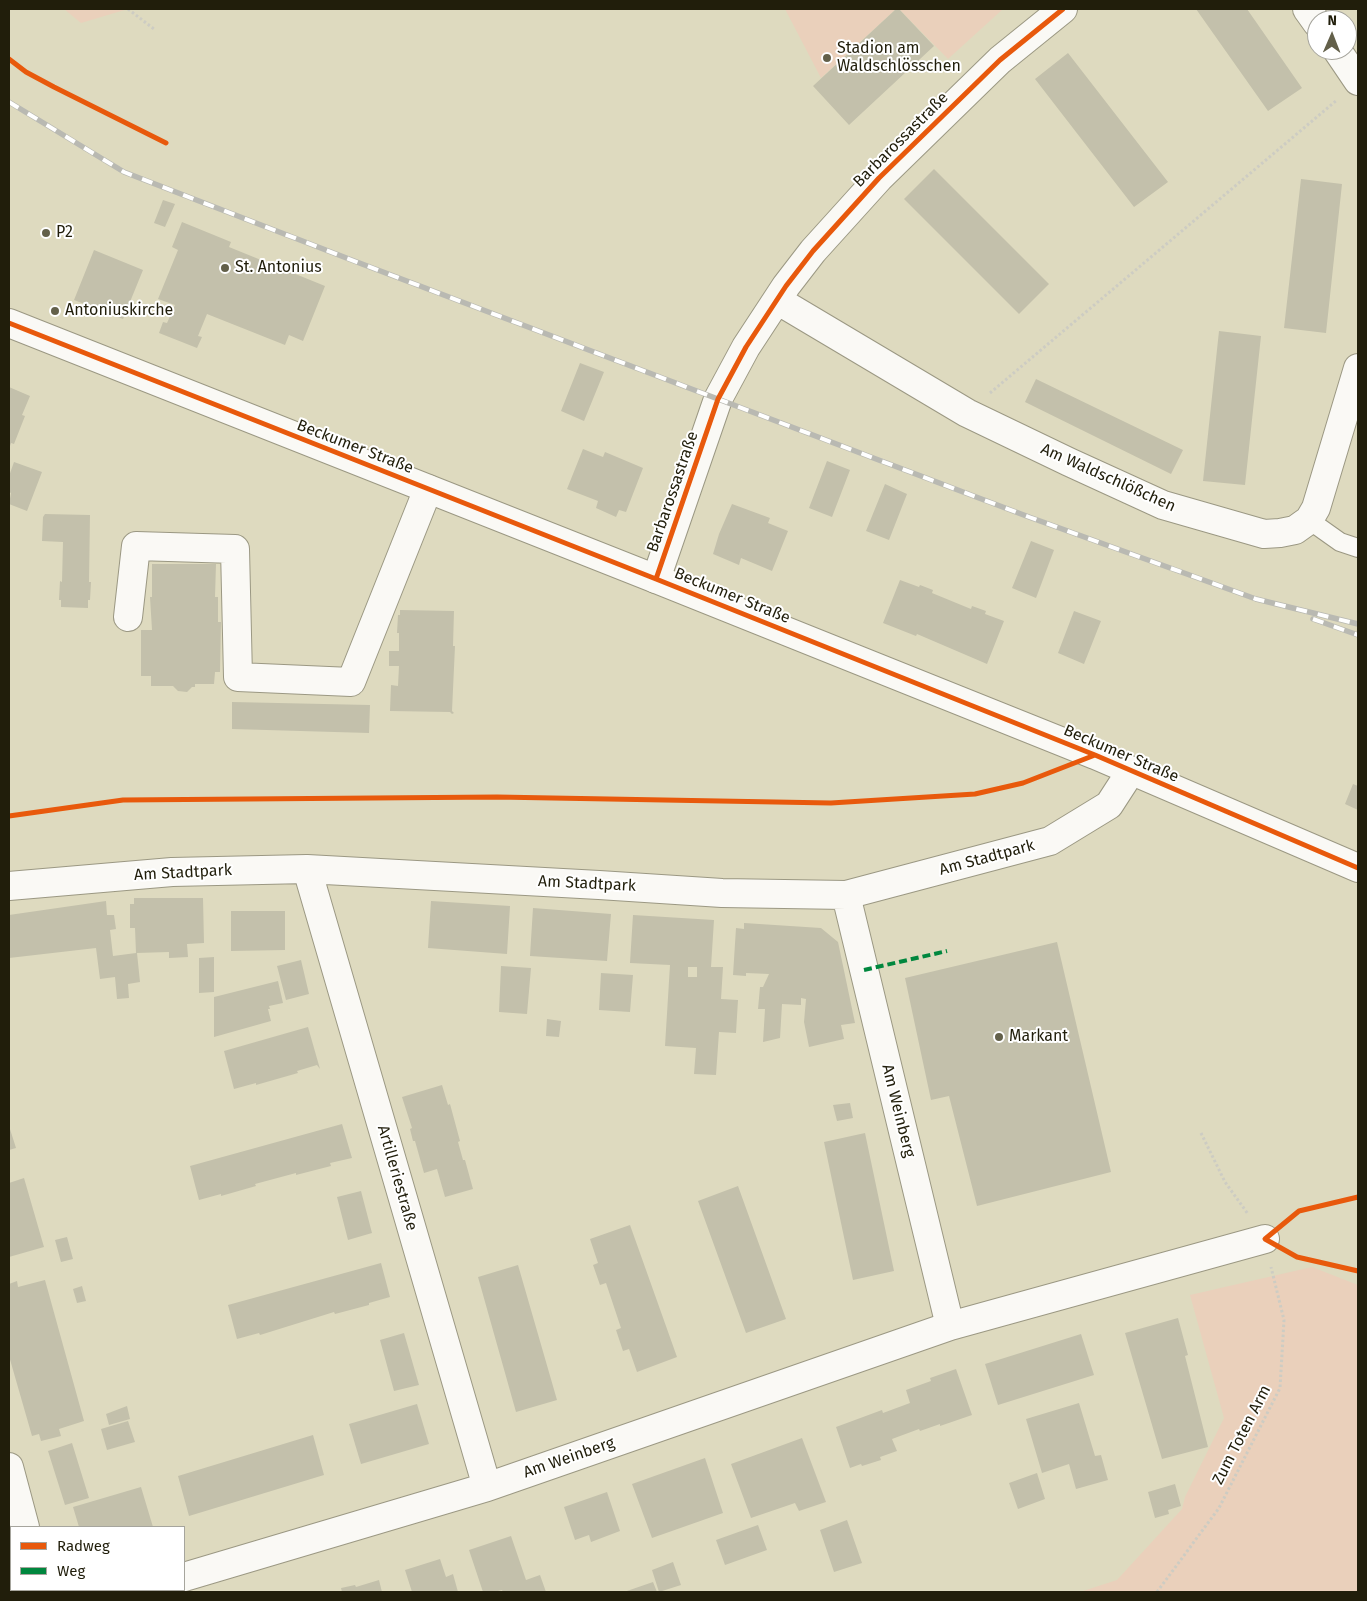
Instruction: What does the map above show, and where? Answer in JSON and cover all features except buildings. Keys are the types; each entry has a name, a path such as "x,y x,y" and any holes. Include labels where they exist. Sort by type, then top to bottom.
{"street":[{"name":"Barbarossastraße","path":"656,579 718,399 746,347 777,300 813,251 878,178 1000,60 1063,9"},
{"path":"1344,60 1358,79"},
{"name":"Am Waldschlößchen","path":"777,300 967,412 1163,505 1264,534 1295,530 1309,520"},
{"name":"Beckumer Straße","path":"9,323 656,579 1131,771 1358,868"},
{"path":"1309,520 1316,508 1358,368"},
{"path":"128,617 136,546 235,549 238,677 351,682 428,489"},
{"name":"Am Stadtpark","path":"9,886 172,872 307,869 599,884 722,893 846,895 1050,841 1109,805 1131,771"},
{"name":"Artilleriestraße","path":"307,869 487,1487"},
{"name":"Am Weinberg","path":"846,895 950,1326"},
{"name":"Am Weinberg","path":"185,1577 487,1487 950,1326 1265,1239"},
{"path":"9,1467 25,1526"}],"lane":[{"path":"1309,520 1340,542 1358,548"}],"path":[{"path":"128,9 154,29"},
{"path":"967,412 1333,104 1358,79"},
{"path":"1201,1133 1225,1182 1265,1239"}],"shaded area":[{"path":"64,9 128,9 81,23"},
{"name":"Stadion am Waldschlösschen","path":"785,9 896,9 821,78"},
{"name":"Stadion am Waldschlösschen","path":"899,9 1003,9 948,59"},
{"path":"1312,1267 1358,1285 1358,1592 1080,1592 1117,1580 1182,1509 1185,1497 1224,1418 1190,1295"}],"railway":[{"path":"9,102 124,172 1029,517 1256,599 1358,624"},
{"path":"1313,619 1358,635"}],"marked path":[{"path":"864,970 947,951"}],"cycle path":[{"path":"656,579 718,399 746,347 786,286 813,251 879,178 1000,60 1063,9"},
{"path":"9,59 26,72 54,87 166,143"},
{"path":"9,323 1095,755 1358,868"},
{"path":"9,816 123,800 497,797 831,803 975,794 1023,783 1095,755"},
{"path":"1358,1197 1299,1211 1265,1239 1297,1257 1358,1271"}],"place":[{"name":"Stadion am Waldschlösschen","path":"827,58"},
{"name":"P2","path":"46,233"},
{"name":"St. Antonius","path":"225,268"},
{"name":"Antoniuskirche","path":"55,311"},
{"name":"Markant","path":"999,1037"}]}
